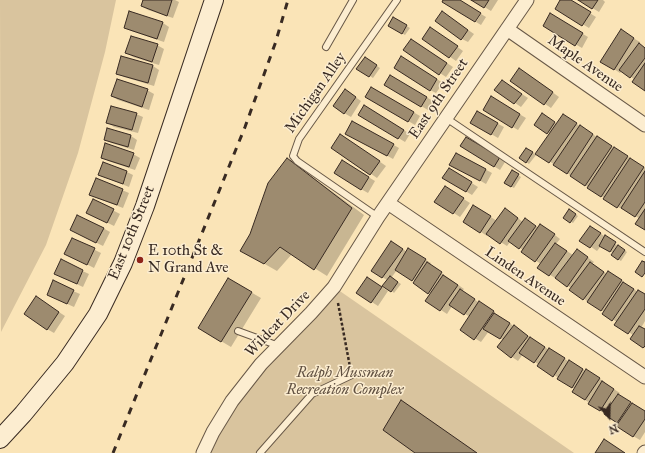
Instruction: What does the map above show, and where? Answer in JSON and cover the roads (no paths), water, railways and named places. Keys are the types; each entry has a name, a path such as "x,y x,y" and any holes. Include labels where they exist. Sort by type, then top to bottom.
{"main road":[{"name":"East 10th Street","path":"0,439 23,414 65,363 98,314 122,263 145,206 214,0"}],"street":[{"name":"East 9th Street","path":"378,217 527,0"},
{"name":"Maple Avenue","path":"507,29 645,125"},
{"name":"Linden Avenue","path":"388,203 645,377"},
{"name":"Wildcat Drive","path":"203,453 213,432 232,401 261,364 334,287 378,217"}],"lane":[{"path":"326,47 353,0"},
{"name":"Michigan Alley","path":"378,217 298,161 293,156 293,152 299,139 397,0"},
{"path":"446,118 645,252"},
{"path":"238,331 279,346"},
{"path":"260,453 312,394 352,375"}],"railway":[{"path":"113,453 245,127 275,44 288,0"}],"place":[{"name":"E 10th St & N Grand Ave","path":"140,260"}],"park label":[{"name":"Ralph Mussman Recreation Complex","path":"345,382"}]}
